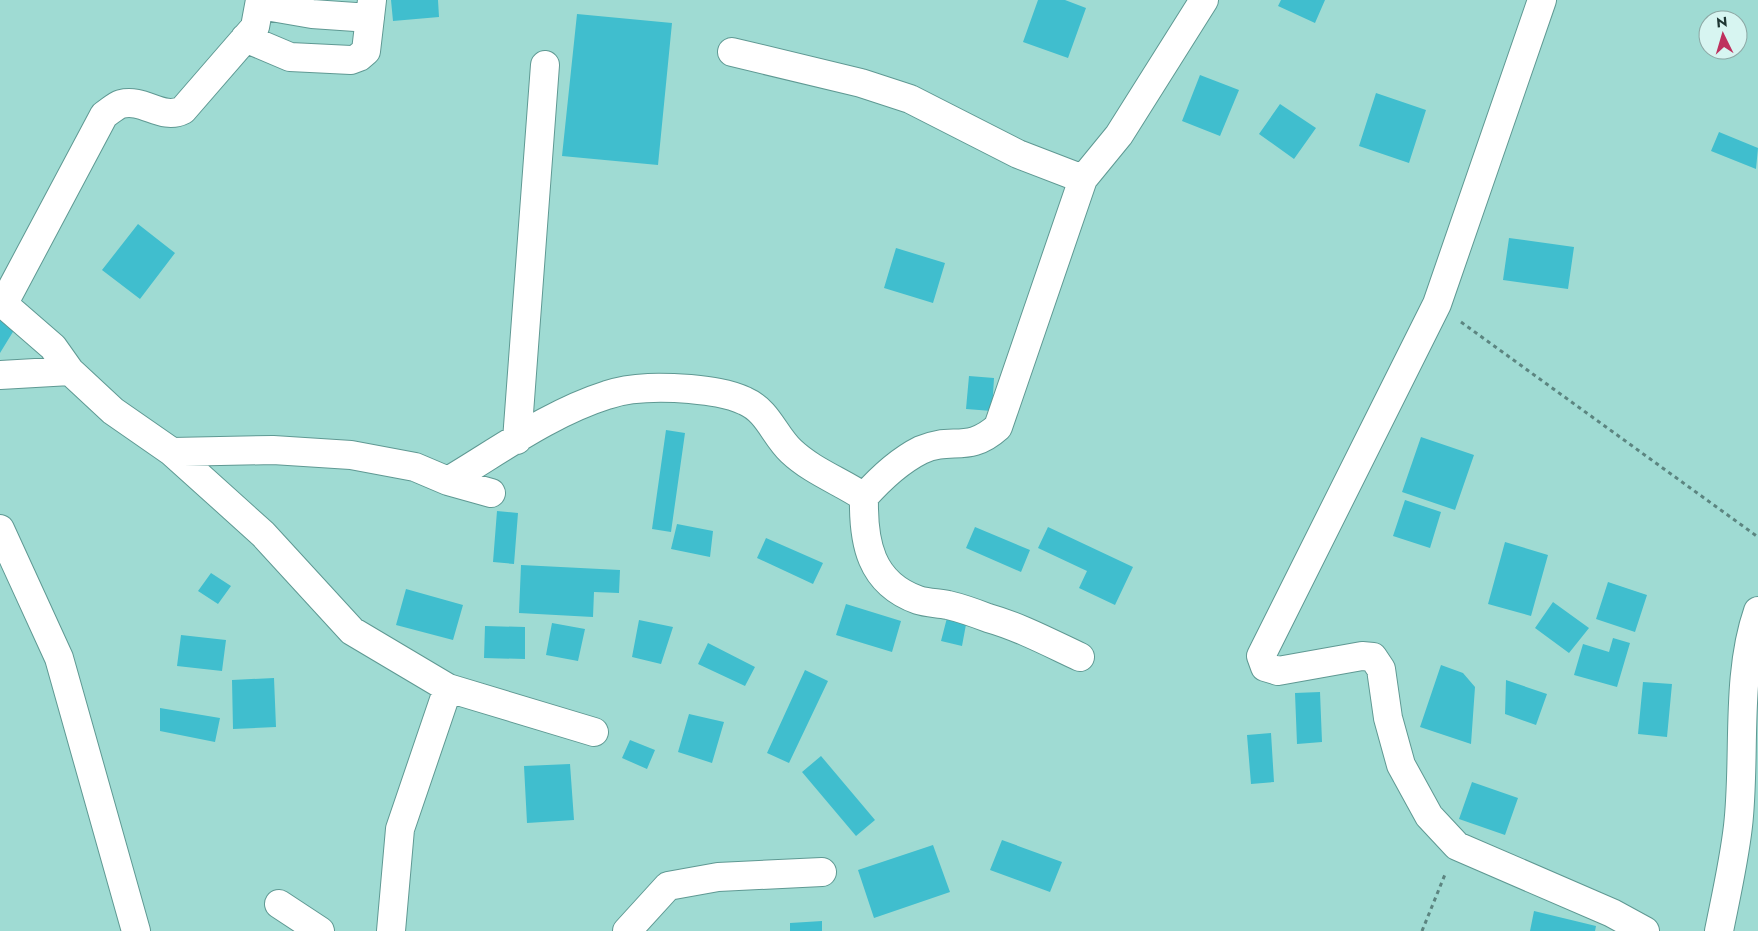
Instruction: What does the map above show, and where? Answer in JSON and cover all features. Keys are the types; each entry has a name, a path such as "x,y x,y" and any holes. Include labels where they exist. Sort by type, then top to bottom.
{"street":[{"path":"1080,657 992,619 950,606 918,600 894,588 875,568 866,542 863,520 864,497 882,476 922,450 949,444 973,443 985,438 998,427 1083,179 1120,135 1204,0"},
{"path":"1542,0 1437,304 1261,656 1265,667 1278,671 1362,656 1373,657 1382,669 1388,718 1402,765 1429,816 1457,846 1612,913 1645,931"},
{"path":"245,38 290,57 351,60 360,57 366,51 371,9 312,14 260,3 254,27 183,110 168,114 139,103 120,104 104,116 2,302 53,347 70,371 113,411 172,452 263,534 352,630 448,688 594,732"},
{"path":"732,52 861,83 910,99 1018,154 1083,179"},
{"path":"517,440 545,65"},
{"path":"0,376 70,371"},
{"path":"448,481 562,413 609,394 663,387 716,392 747,402 770,420 789,450 812,468 848,486 864,497"},
{"path":"172,452 273,450 351,455 415,466 448,481 491,493"},
{"path":"0,529 59,658 136,931"},
{"path":"1719,931 1748,833 1746,673 1753,626 1758,611"},
{"path":"391,931 400,829 448,688"},
{"path":"627,931 668,886 718,876 822,872"},
{"path":"279,904 320,931"}],"path":[{"path":"1437,304 1758,537"},
{"path":"1422,931 1457,846"}],"building":[{"path":"391,0 438,0 439,17 393,21"},
{"path":"1038,0 1065,0 1086,8 1068,58 1023,42"},
{"path":"1281,0 1325,0 1315,23 1278,6"},
{"path":"577,14 672,23 658,165 562,156"},
{"path":"1200,75 1239,90 1220,136 1182,121"},
{"path":"1376,93 1426,110 1409,163 1359,146"},
{"path":"1280,104 1316,128 1294,159 1259,134"},
{"path":"1719,132 1758,148 1756,169 1711,151"},
{"path":"138,224 175,253 140,299 102,270"},
{"path":"1509,238 1574,247 1568,289 1503,280"},
{"path":"896,248 945,263 933,303 884,288"},
{"path":"0,312 19,322 0,353"},
{"path":"969,376 994,378 992,411 966,409"},
{"path":"666,430 685,433 671,532 652,529"},
{"path":"1421,437 1474,455 1455,510 1402,492"},
{"path":"1405,500 1441,512 1430,548 1393,536"},
{"path":"497,511 518,513 514,564 493,562"},
{"path":"677,524 713,531 710,557 671,549"},
{"path":"975,527 1030,550 1021,572 966,548"},
{"path":"1048,527 1133,567 1115,605 1079,588 1087,571 1038,548"},
{"path":"766,538 823,563 813,584 757,558"},
{"path":"1505,542 1548,555 1531,616 1488,604"},
{"path":"521,565 620,570 619,593 594,592 593,617 519,613"},
{"path":"211,573 231,586 218,604 198,591"},
{"path":"1608,582 1647,595 1635,632 1596,619"},
{"path":"406,589 463,605 453,640 396,625"},
{"path":"1553,602 1589,628 1569,653 1535,628"},
{"path":"846,604 901,621 892,652 836,635"},
{"path":"948,614 967,619 962,646 941,641"},
{"path":"639,620 673,627 661,664 632,657"},
{"path":"552,623 585,629 578,661 546,655"},
{"path":"485,626 525,627 525,659 484,658"},
{"path":"181,635 226,640 222,671 177,666"},
{"path":"1613,638 1630,643 1617,687 1574,675 1583,644 1609,652"},
{"path":"708,643 755,667 745,686 698,664"},
{"path":"1441,665 1463,673 1475,687 1471,744 1420,727"},
{"path":"805,670 828,681 789,763 767,753"},
{"path":"274,678 276,727 233,729 232,680"},
{"path":"1506,680 1547,694 1536,725 1505,714"},
{"path":"1643,682 1672,684 1667,737 1638,734"},
{"path":"1320,692 1322,742 1297,744 1295,693"},
{"path":"160,708 220,718 215,742 160,731"},
{"path":"689,714 724,722 712,763 678,752"},
{"path":"1271,733 1274,782 1251,784 1247,735"},
{"path":"630,740 655,750 647,769 622,758"},
{"path":"821,756 875,820 856,836 802,772"},
{"path":"570,764 574,820 527,823 524,766"},
{"path":"1472,782 1518,798 1505,835 1459,819"},
{"path":"1002,840 1062,862 1050,892 990,870"},
{"path":"933,845 950,892 874,918 858,870"},
{"path":"1534,911 1596,926 1595,931 1530,931"},
{"path":"822,921 822,931 790,931 790,923"}]}
